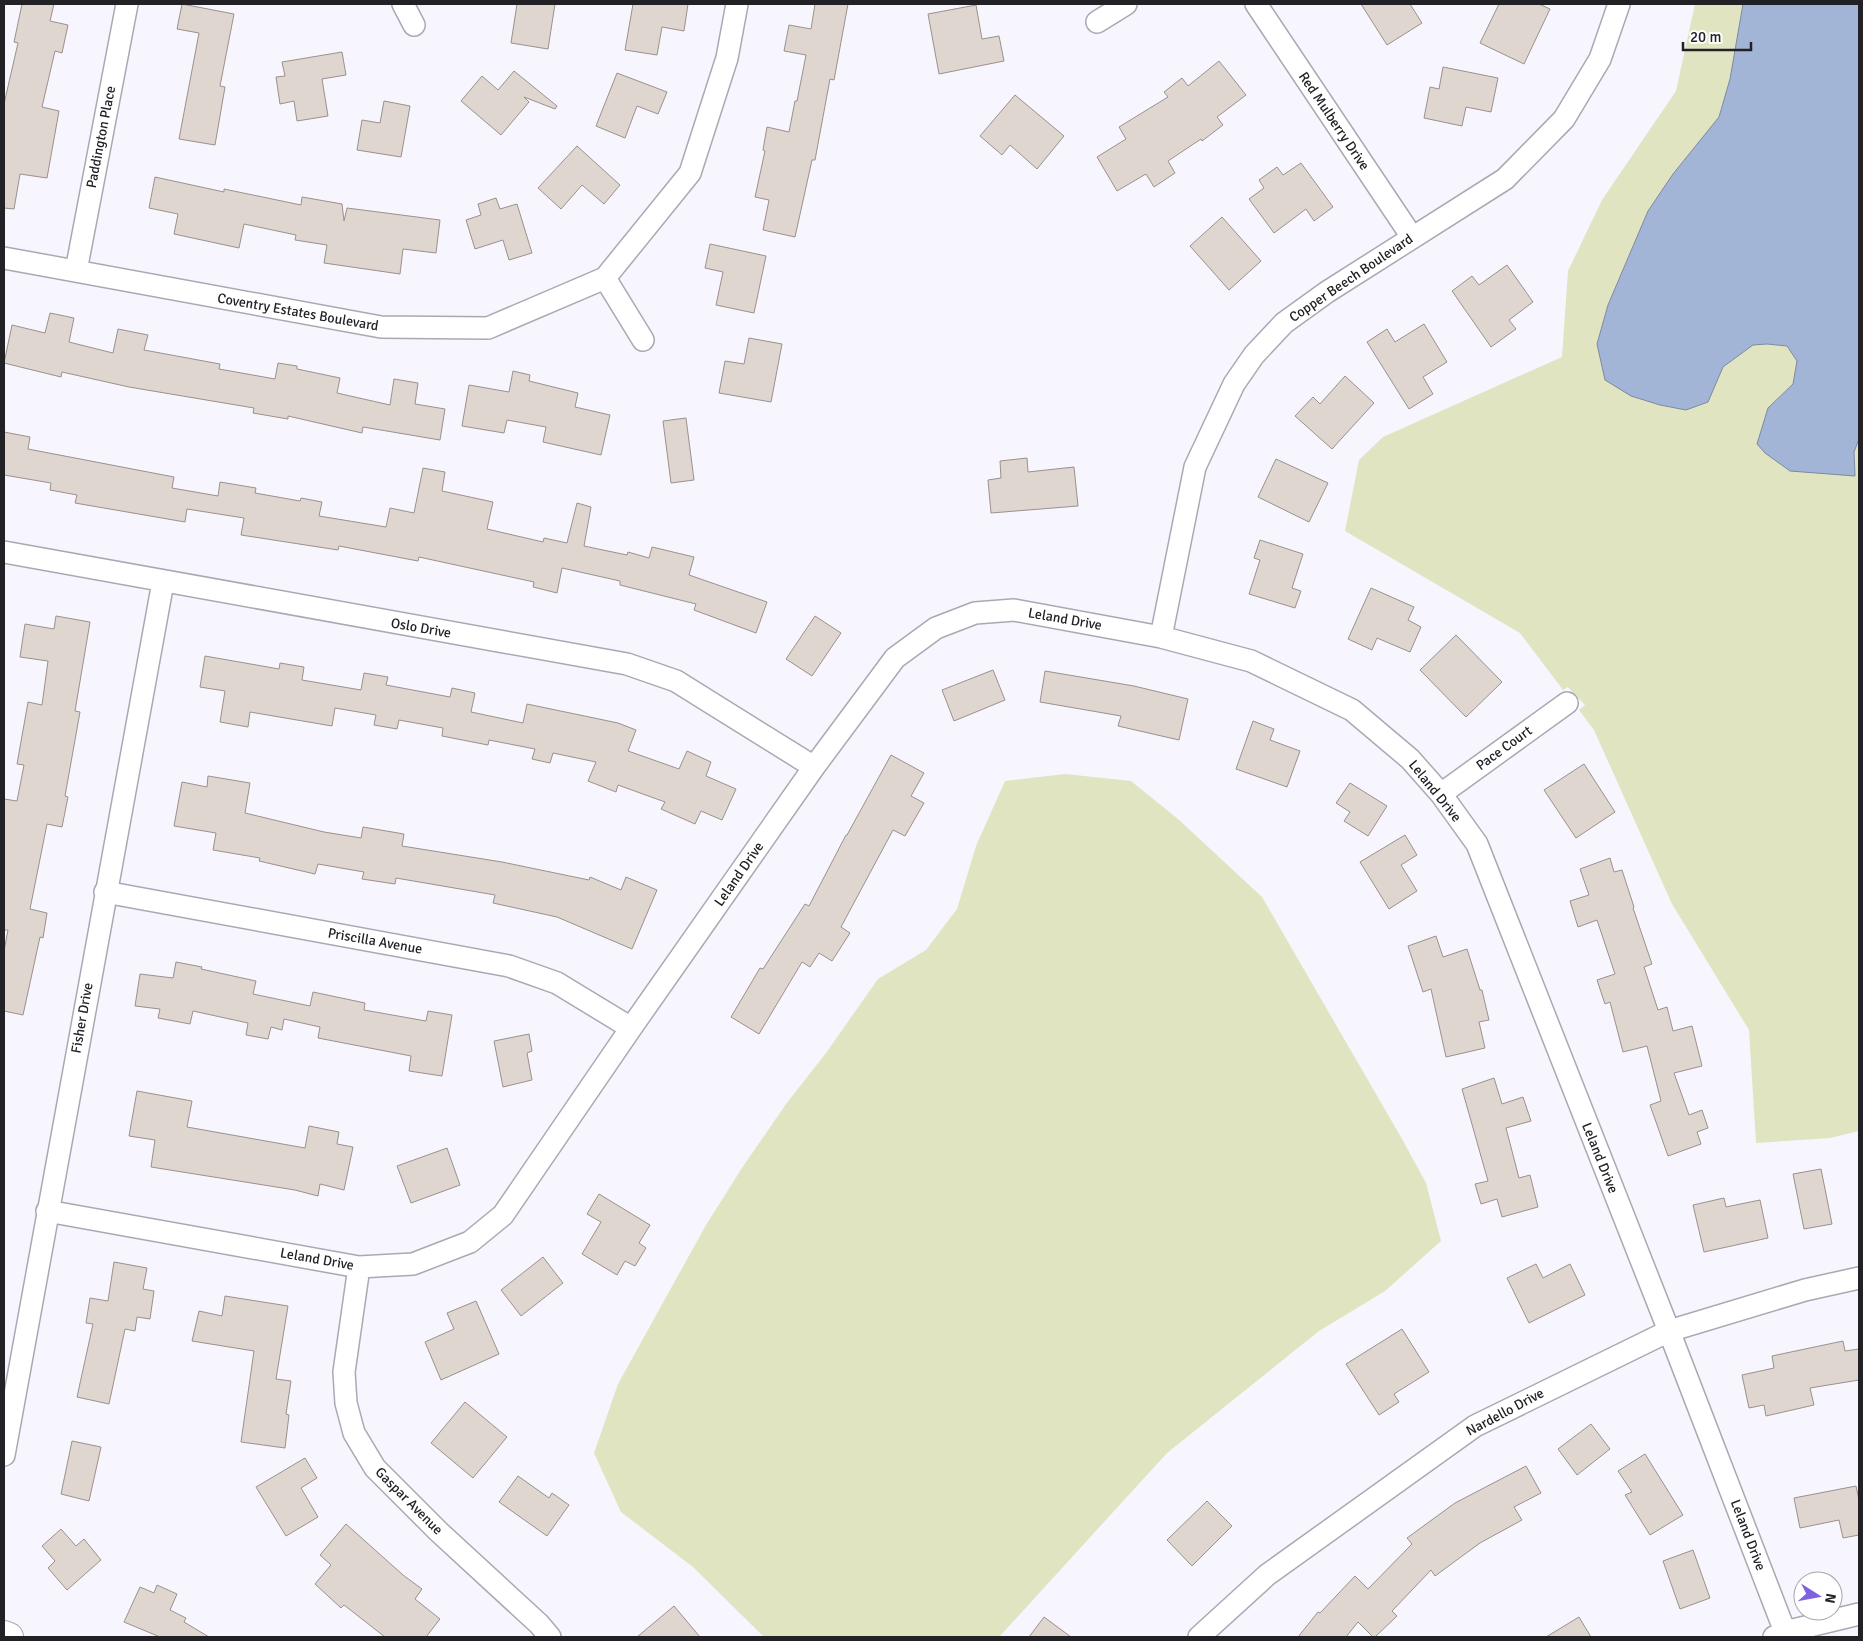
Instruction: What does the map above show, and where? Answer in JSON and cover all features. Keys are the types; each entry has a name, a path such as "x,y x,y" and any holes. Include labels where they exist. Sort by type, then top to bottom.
{"main road":[{"path":"4,1635 8,1637"}],"street":[{"name":"Paddington Place","path":"76,271 127,4"},
{"path":"403,4 414,25"},
{"name":"Coventry Estates Boulevard","path":"4,258 381,327 488,328 605,278 690,173 726,58 737,4"},
{"path":"1098,22 1126,4"},
{"name":"Red Mulberry Drive","path":"1256,4 1412,237"},
{"name":"Copper Beech Boulevard","path":"1161,637 1194,467 1234,384 1254,355 1284,323 1327,292 1505,179 1564,119 1600,59 1619,4"},
{"path":"605,278 643,340"},
{"name":"Oslo Drive","path":"4,552 627,664 676,681 814,767"},
{"name":"Fisher Drive","path":"4,1455 163,582"},
{"name":"Leland Drive","path":"47,1211 359,1267 413,1264 470,1242 503,1215 814,767 896,658 936,628 975,613 1014,610 1161,637 1251,661 1352,710 1410,760 1441,794 1476,844 1669,1331 1782,1635"},
{"name":"Pace Court","path":"1441,794 1567,703"},
{"name":"Priscilla Avenue","path":"106,892 509,966 558,983 631,1028"},
{"name":"Gaspar Avenue","path":"359,1267 344,1372 346,1403 354,1433 375,1468 439,1532 539,1624 550,1637"},
{"name":"Nardello Drive","path":"1199,1637 1268,1575 1475,1426 1669,1331 1805,1290 1859,1278"},
{"path":"1782,1635 1859,1614"}],"green space":[{"path":"1695,4 1743,4 1730,79 1719,117 1673,174 1648,211 1608,305 1597,344 1715,383 1723,367 1753,345 1787,346 1797,361 1793,384 1768,408 1855,476 1854,452 1859,439 1859,1131 1830,1138 1756,1143 1749,1030 1672,904 1594,730 1579,710 1585,705 1568,687 1563,690 1520,633 1345,531 1359,460 1383,437 1562,357 1568,271 1602,200 1676,91"},
{"path":"1065,774 1131,781 1178,819 1262,897 1426,1183 1441,1241 1385,1291 1319,1331 1167,1453 999,1637 764,1637 693,1567 621,1512 594,1453 618,1384 706,1225 786,1104 826,1053 878,979 926,950 957,909 976,846 1005,781"}],"water":[{"path":"1743,4 1859,4 1859,439 1854,452 1855,476 1790,471 1765,453 1757,444 1768,408 1793,384 1797,361 1787,346 1753,345 1723,367 1708,402 1686,410 1660,405 1631,396 1605,380 1597,344 1608,305 1648,211 1673,174 1719,117 1730,79"}],"building":[{"path":"22,4 54,4 50,21 68,25 62,53 55,51 42,107 59,111 47,178 20,174 14,209 4,208 4,104 18,43 14,42"},
{"path":"182,4 234,14 220,86 225,87 215,145 179,139 199,33 177,29"},
{"path":"517,4 555,4 548,49 511,43"},
{"path":"633,4 688,4 684,31 662,27 657,55 625,50"},
{"path":"815,4 848,4 834,80 830,79 815,160 812,160 795,237 763,230 769,200 755,197 765,151 763,150 767,127 789,132 795,101 797,101 806,55 784,51 789,25 811,29"},
{"path":"1361,4 1410,4 1422,23 1387,45"},
{"path":"1499,4 1539,4 1550,9 1524,64 1480,43"},
{"path":"976,5 982,39 999,36 1004,61 939,74 928,14"},
{"path":"342,52 346,75 322,79 328,116 297,121 294,101 280,104 276,77 285,76 282,62"},
{"path":"1219,61 1246,95 1217,117 1223,125 1202,141 1201,139 1168,161 1175,173 1154,187 1146,174 1117,191 1097,157 1126,139 1119,127 1168,97 1164,92 1182,78 1188,86"},
{"path":"1443,67 1498,78 1491,112 1466,107 1462,126 1424,118 1430,87 1439,89"},
{"path":"514,71 557,106 555,109 524,97 529,102 501,135 461,101 482,76 498,90"},
{"path":"617,73 667,92 658,114 637,106 625,138 596,126"},
{"path":"1015,95 1064,136 1037,169 1010,145 1002,155 980,136"},
{"path":"384,101 410,106 401,157 357,150 362,120 380,123"},
{"path":"577,146 620,185 604,204 582,185 561,209 538,188"},
{"path":"1301,163 1333,207 1314,221 1306,209 1274,233 1249,199 1264,188 1259,180 1277,167 1283,175"},
{"path":"155,177 224,192 224,189 301,205 302,197 342,204 344,221 347,208 440,220 436,253 403,249 400,274 324,263 327,245 295,240 296,235 244,224 239,248 174,234 178,214 149,208"},
{"path":"496,198 500,209 517,204 532,253 509,260 503,240 475,249 466,220 481,215 478,204"},
{"path":"1222,217 1261,261 1229,290 1190,246"},
{"path":"710,244 766,256 754,313 716,305 723,272 705,268"},
{"path":"1507,265 1533,302 1509,320 1516,329 1491,347 1452,291 1472,276 1479,285"},
{"path":"50,313 74,318 69,342 113,353 118,329 148,335 144,350 220,364 219,369 275,379 278,363 297,366 297,369 340,378 337,393 390,405 394,379 418,383 415,404 445,409 440,440 363,427 362,433 288,416 288,419 253,413 254,408 129,387 62,372 61,377 4,363 12,325 45,333"},
{"path":"1424,324 1447,362 1423,377 1433,394 1409,409 1367,342 1387,329 1395,342"},
{"path":"749,338 782,344 771,402 719,393 725,361 744,364"},
{"path":"513,371 530,375 529,381 578,393 575,407 610,415 601,455 543,442 546,427 507,420 504,433 462,426 469,385 509,392"},
{"path":"1345,376 1374,403 1332,449 1295,416 1313,397 1320,404"},
{"path":"686,418 694,480 671,483 663,421"},
{"path":"4,432 30,437 28,449 174,477 172,488 218,496 220,482 256,488 255,493 300,501 301,498 322,502 319,516 386,527 390,508 414,513 423,468 445,472 442,491 493,502 487,529 543,542 544,538 567,543 577,503 591,507 584,546 627,555 628,552 649,558 652,547 694,557 689,575 767,602 756,633 694,610 696,604 620,585 620,581 562,568 557,593 533,587 534,582 419,557 418,561 339,546 338,550 241,535 244,518 187,509 185,522 75,503 77,495 50,490 51,483 4,475"},
{"path":"1027,458 1028,472 1074,467 1078,506 991,513 988,480 1001,478 1000,461"},
{"path":"1276,459 1328,483 1309,522 1258,497"},
{"path":"1260,540 1303,554 1292,588 1301,591 1295,608 1249,594 1260,560 1254,558"},
{"path":"1371,588 1414,607 1408,620 1421,627 1410,652 1377,638 1372,650 1348,639"},
{"path":"56,616 90,622 75,711 80,712 65,796 68,797 62,827 47,824 30,909 47,913 43,938 40,937 23,1015 4,1011 4,951 8,930 4,930 4,799 17,801 24,765 17,764 28,702 42,705 48,661 20,657 25,624 54,629"},
{"path":"815,616 841,633 812,676 786,659"},
{"path":"1456,635 1502,682 1466,717 1420,670"},
{"path":"205,656 279,669 280,663 304,667 302,680 361,690 364,673 388,677 386,685 450,697 452,688 475,693 471,712 523,723 527,704 618,723 636,730 628,751 679,769 687,751 711,762 706,776 736,789 722,820 701,811 695,824 661,809 665,802 618,785 616,792 588,781 596,762 553,753 550,763 532,759 535,749 489,740 488,745 442,736 443,728 399,720 397,729 374,725 376,715 335,708 332,726 250,712 248,727 220,722 225,691 200,687"},
{"path":"993,670 1005,700 954,721 942,690"},
{"path":"1045,671 1134,686 1188,699 1179,740 1118,726 1121,716 1040,702"},
{"path":"1253,721 1274,729 1270,740 1300,751 1287,787 1236,769"},
{"path":"891,755 924,773 911,796 924,803 905,836 893,830 841,927 850,933 832,961 819,953 810,967 802,962 759,1034 731,1017 760,968 763,969 805,904 809,906"},
{"path":"1584,764 1615,812 1576,838 1544,790"},
{"path":"208,776 250,783 245,813 324,832 361,838 363,827 404,834 402,846 502,862 589,880 590,877 621,890 626,877 657,890 632,949 557,917 493,903 495,895 396,878 395,884 362,879 364,872 318,864 315,874 259,861 260,858 213,850 216,833 174,826 182,782 207,787"},
{"path":"1350,783 1387,806 1368,836 1344,821 1350,812 1336,803"},
{"path":"1405,835 1417,855 1401,865 1417,891 1389,909 1360,862"},
{"path":"1610,858 1614,872 1622,870 1652,964 1644,967 1658,1010 1667,1007 1673,1031 1692,1026 1702,1066 1674,1073 1689,1115 1702,1110 1708,1128 1697,1132 1701,1144 1668,1156 1650,1105 1661,1101 1647,1046 1623,1052 1610,1002 1605,1004 1597,980 1615,974 1597,920 1578,927 1570,901 1589,895 1580,869"},
{"path":"1436,936 1443,957 1467,949 1480,990 1482,990 1489,1020 1479,1022 1485,1048 1446,1057 1431,989 1423,992 1408,946"},
{"path":"176,962 256,981 253,994 310,1006 313,992 365,1003 364,1010 426,1021 428,1011 452,1015 442,1076 409,1071 411,1056 318,1038 320,1027 284,1019 282,1030 271,1027 268,1039 246,1035 248,1023 193,1011 190,1024 158,1018 160,1009 135,1006 140,974 173,978"},
{"path":"529,1034 532,1051 527,1053 532,1080 503,1087 494,1041"},
{"path":"1494,1078 1502,1104 1523,1097 1531,1121 1506,1128 1519,1178 1530,1175 1538,1207 1502,1217 1497,1199 1481,1204 1475,1184 1488,1181 1462,1089"},
{"path":"137,1091 192,1101 187,1127 305,1148 309,1126 339,1132 337,1144 353,1147 344,1190 320,1184 318,1196 295,1190 151,1167 155,1140 129,1136"},
{"path":"447,1148 460,1185 411,1203 397,1166"},
{"path":"1821,1169 1832,1224 1804,1229 1793,1174"},
{"path":"599,1194 650,1225 639,1243 646,1248 635,1266 625,1261 617,1275 582,1254 601,1222 587,1214"},
{"path":"1724,1198 1726,1207 1760,1200 1768,1238 1704,1252 1693,1205"},
{"path":"543,1257 563,1283 521,1316 501,1290"},
{"path":"114,1262 147,1268 143,1289 154,1291 150,1319 137,1317 135,1331 125,1329 109,1404 77,1397 93,1324 86,1323 90,1298 108,1301"},
{"path":"1536,1264 1543,1278 1570,1264 1585,1295 1529,1323 1507,1278"},
{"path":"225,1296 288,1306 276,1379 291,1381 286,1414 289,1415 285,1448 241,1442 254,1351 192,1341 199,1311 222,1316"},
{"path":"476,1301 499,1354 441,1380 425,1342 454,1329 447,1313"},
{"path":"1402,1329 1429,1372 1394,1394 1399,1402 1379,1415 1346,1364"},
{"path":"1843,1341 1845,1351 1859,1349 1859,1380 1810,1388 1814,1405 1766,1416 1764,1405 1749,1408 1742,1375 1774,1368 1772,1356"},
{"path":"465,1402 507,1437 473,1478 431,1443"},
{"path":"1591,1424 1610,1449 1577,1475 1558,1449"},
{"path":"72,1441 101,1447 89,1501 61,1494"},
{"path":"1645,1454 1683,1515 1650,1535 1625,1495 1632,1492 1618,1471"},
{"path":"305,1458 317,1478 301,1488 318,1517 286,1536 256,1487"},
{"path":"1526,1466 1541,1493 1514,1507 1522,1520 1480,1543 1435,1576 1431,1570 1392,1611 1397,1616 1375,1637 1358,1622 1346,1637 1298,1637 1318,1612 1320,1613 1355,1576 1368,1589 1412,1544 1407,1538 1455,1503"},
{"path":"518,1476 549,1498 552,1493 569,1505 547,1536 499,1502"},
{"path":"1856,1486 1859,1500 1859,1535 1843,1538 1839,1520 1800,1528 1794,1498"},
{"path":"1207,1501 1232,1526 1192,1566 1167,1540"},
{"path":"346,1524 403,1575 422,1589 415,1599 440,1619 426,1637 385,1637 344,1605 341,1608 315,1584 331,1565 320,1555"},
{"path":"61,1529 76,1546 84,1539 101,1560 67,1590 48,1568 55,1561 42,1546"},
{"path":"1693,1550 1710,1598 1680,1609 1663,1561"},
{"path":"157,1585 177,1594 170,1610 186,1618 184,1622 209,1637 160,1637 124,1622 140,1587 154,1593"},
{"path":"674,1606 700,1637 637,1637"},
{"path":"1044,1617 1071,1637 1029,1637"},
{"path":"1579,1617 1591,1637 1546,1637"}]}
